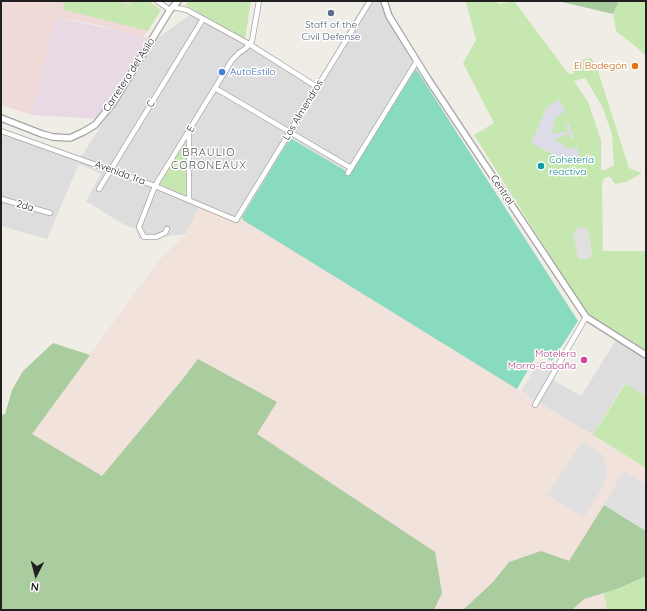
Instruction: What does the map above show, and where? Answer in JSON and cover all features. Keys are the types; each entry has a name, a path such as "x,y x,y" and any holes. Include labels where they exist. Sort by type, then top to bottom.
{"street":[{"path":"157,1 172,8 187,10 249,44 317,87"},
{"name":"Carretera del Asilo","path":"1,118 53,138 70,138 95,125 113,103 172,8 178,1"},
{"name":"E","path":"166,229 165,233 156,237 144,237 139,227 156,186 232,60 252,41 259,1"},
{"name":"Los Almendros","path":"236,220 370,1"},
{"name":"Central","path":"384,1 389,16 417,61 586,318 646,355"},
{"name":"C","path":"99,189 203,19"},
{"path":"348,172 417,61"},
{"path":"215,88 351,168"},
{"name":"Avenida 1ra","path":"1,131 156,186 236,220"},
{"path":"189,131 189,200"},
{"path":"48,147 53,138"},
{"name":"2da","path":"1,199 50,213"},
{"path":"534,405 586,318"}],"shaded area":[{"path":"1,1 149,1 161,10 143,37 94,24 55,17 32,115 1,105"},
{"path":"365,1 381,1 383,9 416,69 349,174 290,138 238,224 199,207 186,234 139,239 136,229 123,224 86,201 101,174 79,164 47,239 1,226 1,133 79,160 158,38 194,12 254,49 256,44 316,84"},
{"path":"55,17 130,33 152,40 100,119 32,115"},
{"path":"416,69 578,321 552,361 538,353 517,389 646,468 646,610 1,610 32,433 160,259 186,234 199,207 238,224 290,138 349,173"},
{"path":"559,100 565,111 555,119 552,134 568,131 566,124 569,123 574,138 571,139 569,133 555,139 570,149 577,147 580,161 569,163 531,143 547,107"},
{"path":"584,227 588,230 592,256 585,259 578,259 573,232 578,228"},
{"path":"616,340 646,359 646,396 624,384 593,435 539,403 552,379 581,396"},
{"path":"539,361 555,370 537,401 521,391"},
{"path":"582,442 601,453 606,462 605,483 584,517 547,495"},
{"path":"624,471 646,484 646,531 604,505"}],"green space":[{"path":"63,1 120,1 129,5 132,1 149,1 161,10 148,31 64,10"},
{"path":"189,1 251,1 245,39 185,5"},
{"path":"496,1 499,4 514,1 568,73 574,73 574,63 591,58 597,68 629,168 642,173 626,182 615,184 610,177 605,177 602,183 603,251 646,251 646,351 586,313 474,135 494,123 463,63 476,40 466,2","holes":["585,78 602,106 612,134 614,165 605,170 601,170 601,140 588,102 574,81"]},
{"path":"558,1 619,1 613,14"},
{"path":"619,1 646,1 646,56 616,31 613,14"},
{"path":"416,69 578,321 552,361 538,353 517,389 243,220 242,217 290,138 349,173"},
{"path":"185,142 186,196 160,184"},
{"path":"53,343 90,355 32,434 102,476 198,359 277,402 257,434 435,552 442,593 434,610 1,610 1,415 5,414 12,390 23,371"},
{"path":"625,384 646,396 646,468 593,435"},
{"path":"604,505 646,531 646,576 617,589 584,599 572,610 463,610 493,582 509,562 541,551 569,561"},
{"path":"646,576 646,610 607,610 604,593"}],"place":[{"name":"Staff of the Civil Defense","path":"331,13"},
{"name":"El Bodegón","path":"635,66"},
{"name":"AutoEstilo","path":"222,72"},
{"name":"Cohetería reactiva","path":"541,166"},
{"name":"Motelera Morro-Cabaña","path":"584,360"}],"district":[{"name":"BRAULIO CORONEAUX","path":"209,159"}]}
